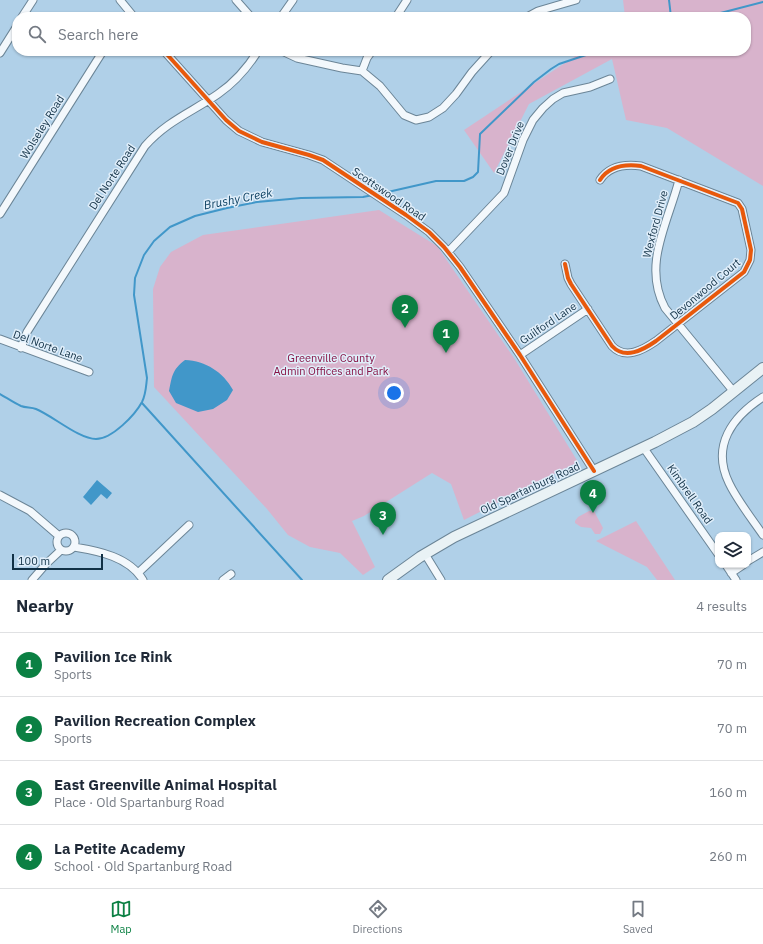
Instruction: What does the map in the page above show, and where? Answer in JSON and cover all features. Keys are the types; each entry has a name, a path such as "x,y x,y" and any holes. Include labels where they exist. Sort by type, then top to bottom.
{"main road":[{"name":"Old Spartanburg Road","path":"388,580 425,554 454,538 643,448 693,422 734,392 763,368"}],"street":[{"path":"25,12 33,0"},
{"path":"120,0 129,10"},
{"path":"236,0 247,12"},
{"path":"285,12 293,0"},
{"path":"399,12 407,0"},
{"path":"536,12 556,3 576,0"},
{"path":"0,53 12,34"},
{"name":"Wolseley Road","path":"0,214 100,56"},
{"name":"Scottswood Road","path":"168,56 233,127 262,142 323,160 371,191 429,232 448,252 520,354 594,471"},
{"name":"Del Norte Road","path":"21,348 27,332 145,146 154,135 166,126 219,93 240,74 254,56"},
{"path":"293,56 342,68 362,71 380,86 404,115 412,120 421,120 434,114 450,101 486,56"},
{"path":"362,71 368,56"},
{"name":"Dover Drive","path":"448,252 504,193 523,140 533,120 543,108 563,93 590,87 610,79"},
{"name":"Devonwood Court","path":"565,264 568,278 612,346 624,353 634,352 648,346 744,272 749,264 751,255 742,209 740,204 734,200 647,167 634,165 614,168 604,174 600,180"},
{"name":"Wexford Drive","path":"678,180 658,250 655,270 656,286 665,308 734,392"},
{"name":"Guilford Lane","path":"520,354 588,309"},
{"name":"Del Norte Lane","path":"0,339 89,372"},
{"path":"763,397 754,403 734,422 724,441 722,454 725,474 730,484 763,535"},
{"name":"Kimbrell Road","path":"643,448 715,550"},
{"path":"0,496 30,511 59,536"},
{"path":"138,573 189,525"},
{"path":"59,536 68,533 73,536 75,541 74,547 70,551 61,550"},
{"path":"59,536 57,543 61,550"},
{"path":"74,547 97,551 113,556 138,573 143,580"},
{"path":"32,580 61,550"},
{"path":"751,560 763,552"},
{"path":"425,554 441,580"},
{"path":"728,568 736,580"},
{"path":"731,573 738,568"},
{"path":"223,580 231,574"}],"green space":[{"path":"623,0 763,0 763,186 667,128 626,120 612,59 529,104 494,173 464,130 575,56 751,56 751,12 624,12"},
{"name":"Greenville County Admin Offices and Park","path":"379,210 437,246 514,358 578,462 464,520 451,484 432,473 364,516 352,521 375,567 363,575 340,553 310,547 288,535 267,509 154,387 153,289 160,267 171,252 203,235"},
{"path":"589,511 594,511 603,528 600,534 595,534 591,528 581,527 575,523 578,517"},
{"path":"636,521 675,580 657,580 647,567 596,541"}],"water":[{"path":"185,360 207,365 219,373 233,390 227,400 213,409 198,412 176,403 169,391 171,381 175,370"},
{"path":"97,480 112,493 107,499 101,494 91,505 83,497"}],"waterway":[{"path":"669,0 670,12"},
{"name":"Brushy Creek","path":"724,12 763,2"},
{"name":"Brushy Creek","path":"379,194 436,181 464,181 473,177 478,172 480,134 534,82 551,69 559,64 583,56"},
{"name":"Brushy Creek","path":"0,394 21,406 34,408 43,412 74,431 89,438 96,439 109,435 116,431 129,419 139,407 145,393 147,378 134,295 135,278 144,255 154,241 170,227 195,216 227,208 257,202 301,198 363,197 373,195"},
{"path":"142,403 302,580"}],"cycle path":[{"path":"168,56 226,120 239,131 262,142 323,160 429,232 444,247 460,267 520,355 594,471"},
{"path":"565,264 571,284 612,346 617,350 628,353 645,348 656,341 744,272 750,260 751,250 742,209 738,203 641,166 630,165 618,167 608,172 600,180"}],"place":[{"name":"Pavilion Recreation Complex","path":"405,328"},
{"name":"Pavilion Ice Rink","path":"446,353"},
{"name":"La Petite Academy","path":"593,513"},
{"name":"East Greenville Animal Hospital","path":"383,535"}]}
